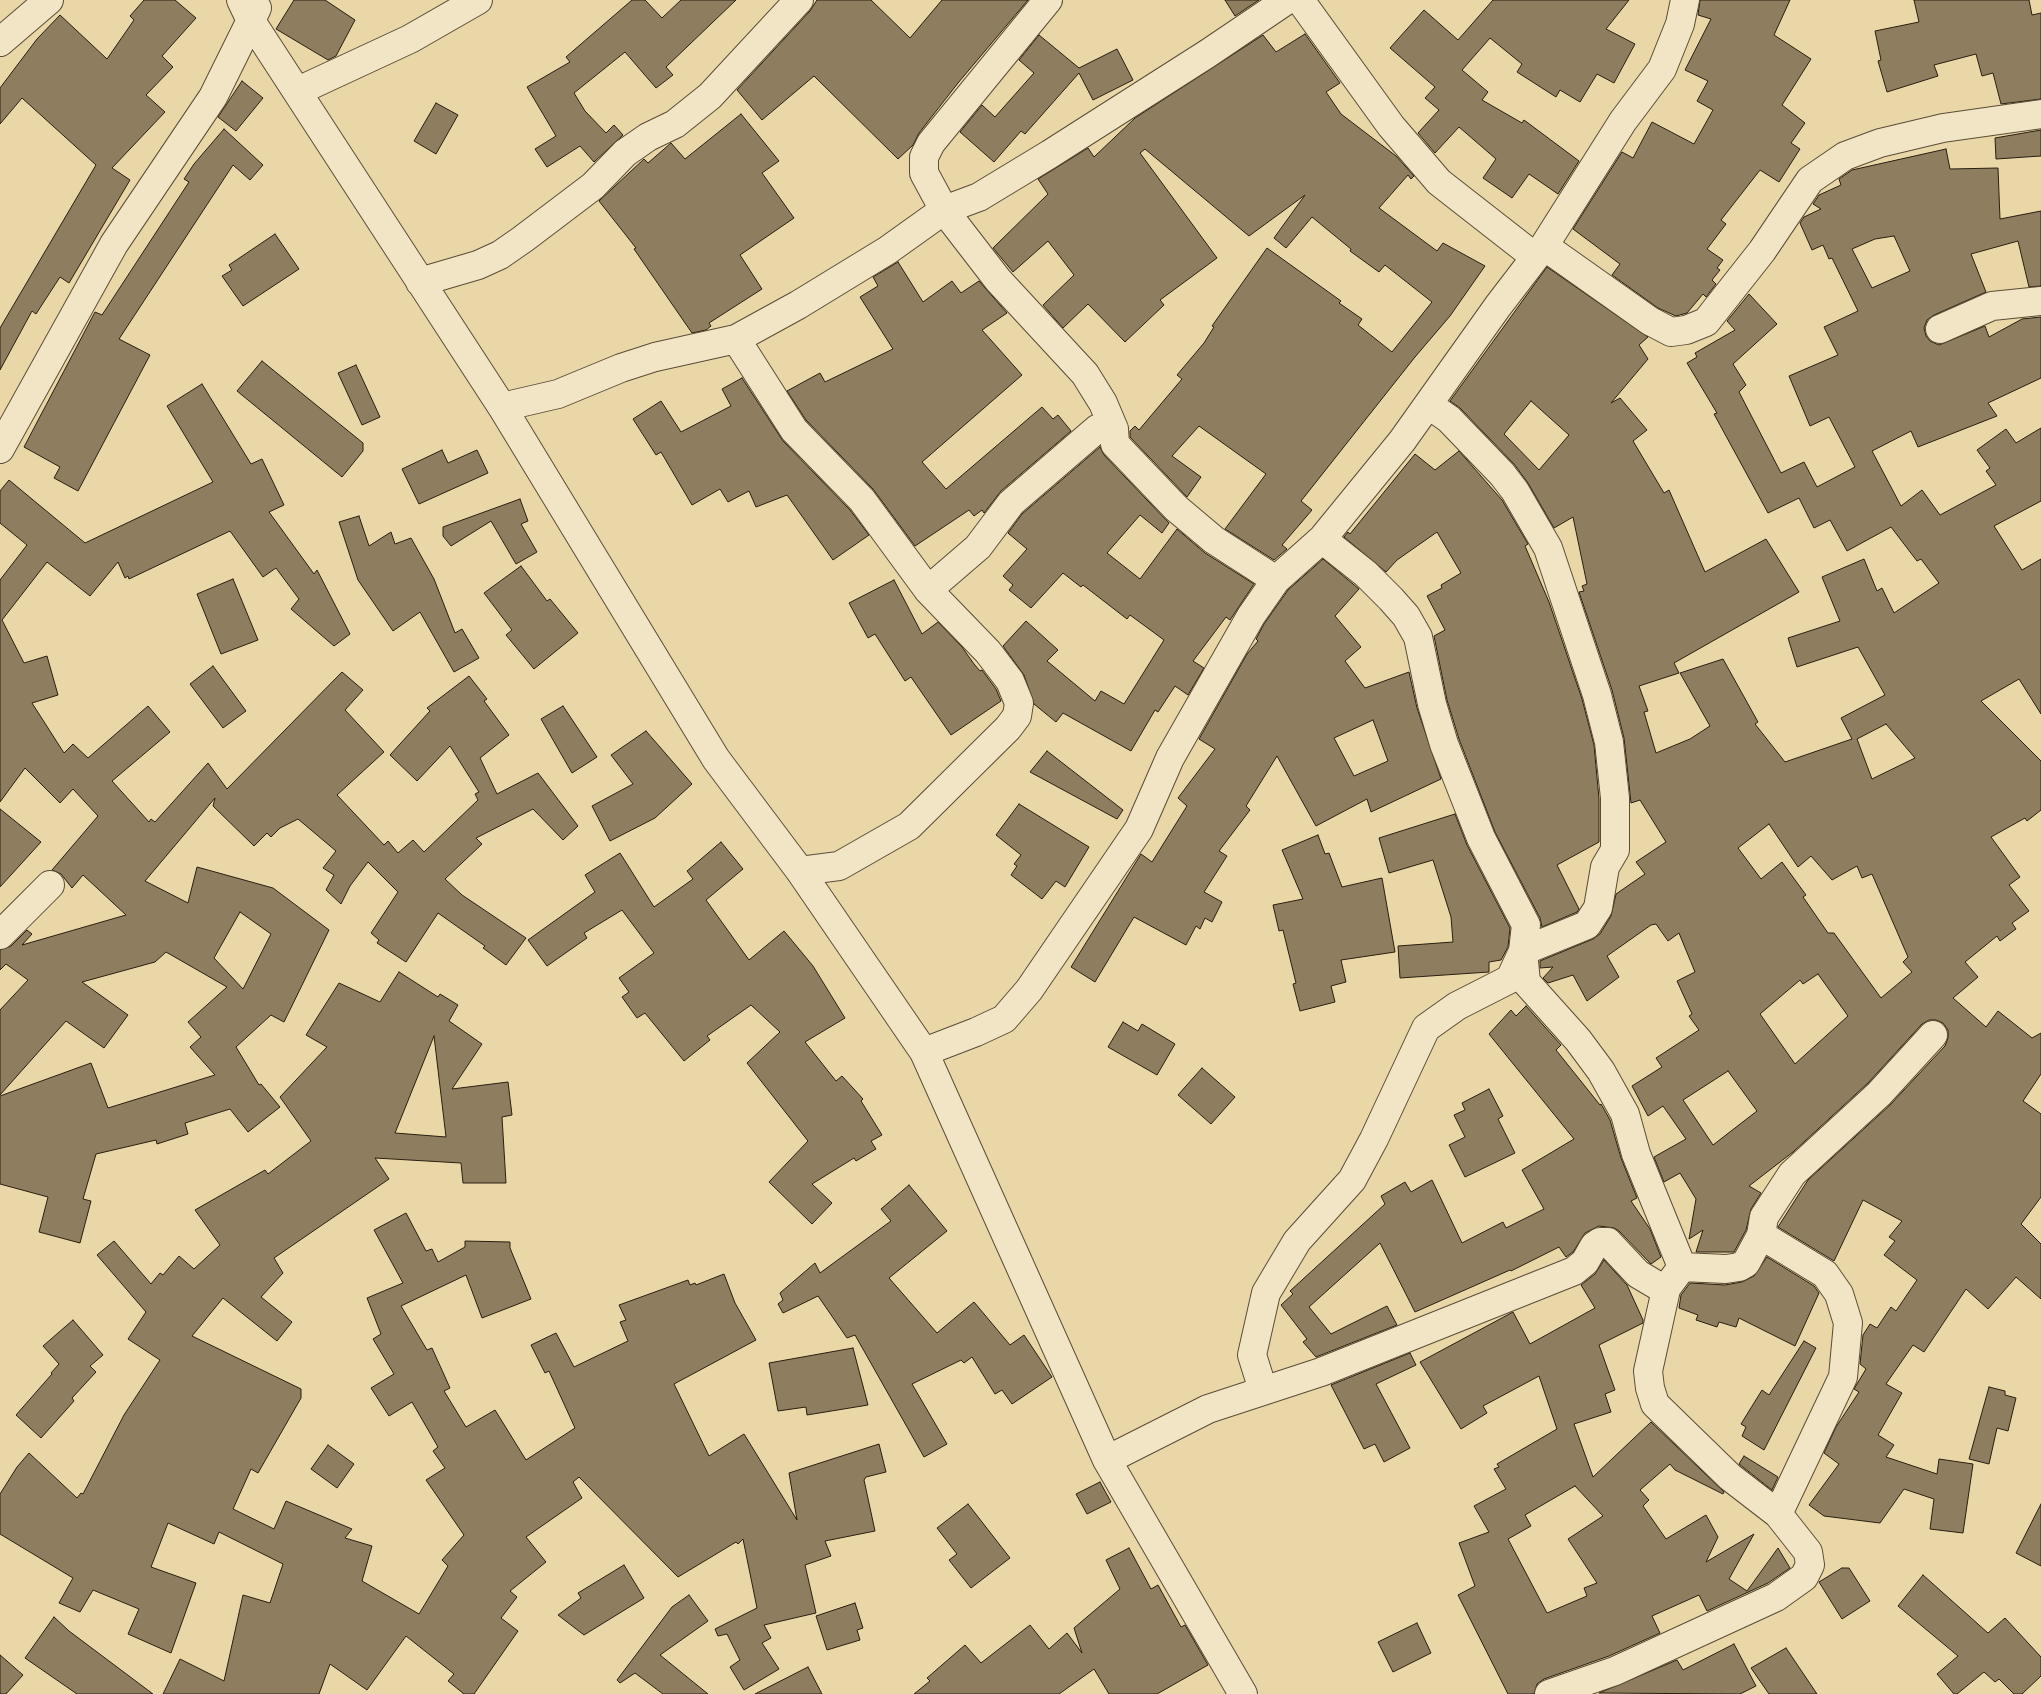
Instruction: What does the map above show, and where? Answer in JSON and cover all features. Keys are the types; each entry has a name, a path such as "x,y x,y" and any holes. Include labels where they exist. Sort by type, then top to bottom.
{"street":[{"path":"0,42 49,0"},
{"path":"298,91 410,39 478,0"},
{"path":"420,282 478,266 500,255 523,239 594,186 625,153 648,137 674,124 710,96 799,0"},
{"path":"1048,0 928,150 924,157 924,173 944,210 998,280 1085,374 1103,403 1114,430 1114,444 1176,508 1214,540 1276,580"},
{"path":"502,408 558,394 621,368 655,357 736,339 798,305 888,250 944,210 979,197 1207,54 1287,0"},
{"path":"1300,0 1391,126 1439,182 1539,251 1650,321 1671,332 1686,330 1706,322 1762,251 1810,180 1845,156 1880,143 1943,128 2041,114"},
{"path":"924,1052 1004,1019 1029,990 1138,829 1170,758 1251,616 1276,580 1322,539 1429,404 1539,251 1623,121 1662,69 1680,24 1685,0"},
{"path":"251,7 298,91 502,408 716,759 800,871 924,1052 1107,1460 1243,1694"},
{"path":"0,449 114,244 213,97 251,7"},
{"path":"1940,329 1992,306 2041,301"},
{"path":"736,339 794,430 862,500 928,590 988,652 1010,681 1019,702 1017,716 975,762 909,826 839,866 800,871"},
{"path":"1263,1390 1252,1355 1266,1292 1297,1241 1352,1180 1374,1139 1426,1028 1457,1006 1510,979 1523,951 1587,925 1598,908 1605,867 1615,850 1615,798 1609,742 1597,695 1548,548 1515,491 1502,474 1449,419 1429,404"},
{"path":"928,590 978,547 1018,497 1097,429 1114,430"},
{"path":"1322,539 1366,574 1391,599 1406,616 1418,637 1432,704 1444,744 1481,838 1526,925 1523,951 1526,982 1578,1040 1601,1071 1625,1114 1674,1276 1648,1371 1650,1388 1655,1404 1730,1477 1778,1514 1808,1552 1810,1565 1804,1577 1776,1597 1633,1662 1549,1694"},
{"path":"0,936 50,885"},
{"path":"1107,1460 1208,1409 1321,1372 1574,1271 1585,1262 1594,1246 1600,1242 1608,1242 1622,1254 1638,1274 1665,1290 1674,1276 1739,1267 1746,1263 1762,1235 1764,1217 1792,1174 1879,1094 1933,1036"},
{"path":"1762,1235 1825,1274 1839,1294 1848,1322 1842,1377 1778,1514"}],"building":[{"path":"144,0 175,0 196,18 162,56 173,67 146,95 165,112 112,168 130,180 69,283 60,277 36,314 32,311 0,370 0,328 96,165 22,98 0,124 0,88 37,39 60,15 107,59 134,20 130,16"},
{"path":"294,0 325,0 355,20 336,56 328,60 276,29"},
{"path":"632,0 645,0 662,18 681,0 736,0 666,67 673,75 656,88 625,52 574,93 585,111 606,133 614,125 623,135 594,162 580,146 547,167 535,149 556,136 527,87 570,62 566,57"},
{"path":"817,0 871,0 910,38 942,0 1028,0 958,83 919,133 913,145 898,159 814,76 762,120 737,90 810,11"},
{"path":"1225,0 1259,0 1235,16"},
{"path":"1493,0 1629,0 1606,29 1635,44 1614,83 1597,74 1580,102 1560,90 1556,97 1517,72 1522,64 1490,38 1462,70 1488,92 1482,100 1522,123 1524,120 1579,161 1558,194 1529,174 1512,198 1483,178 1496,159 1459,127 1435,153 1418,133 1439,110 1425,98 1435,87 1390,48 1424,10 1458,40"},
{"path":"1700,0 1790,0 1774,35 1811,59 1782,105 1805,123 1791,143 1800,149 1779,182 1760,170 1721,220 1726,224 1707,249 1723,260 1717,268 1720,270 1712,280 1716,284 1706,297 1703,294 1687,313 1676,316 1658,308 1612,275 1620,264 1573,229 1622,152 1633,158 1652,122 1694,144 1713,110 1697,101 1708,81 1685,70 1711,19 1698,15"},
{"path":"1914,0 2029,0 2032,15 2041,13 2041,99 2001,104 1993,73 1982,76 1976,54 1934,65 1938,76 1887,92 1878,61 1881,60 1875,31 1919,22"},
{"path":"1305,34 1340,83 1326,92 1341,114 1396,156 1414,176 1411,179 1408,175 1379,208 1437,251 1443,243 1485,266 1450,316 1415,357 1301,501 1312,510 1282,545 1287,549 1274,560 1225,529 1266,474 1199,426 1172,456 1201,477 1187,497 1130,437 1130,431 1135,426 1139,430 1182,379 1177,375 1204,343 1214,327 1212,326 1267,248 1341,301 1339,303 1362,319 1358,325 1392,352 1432,302 1385,265 1379,272 1350,251 1351,249 1312,217 1286,248 1274,238 1305,195 1249,236 1145,149 1140,153 1217,258 1160,300 1164,305 1125,342 1088,304 1063,328 1043,305 1074,275 1048,241 1013,272 993,248 1048,194 1038,179 1088,148 1094,157 1135,118 1263,35 1276,52"},
{"path":"1039,35 1079,68 1117,49 1133,80 1093,100 1079,73 1025,134 1021,131 994,162 960,132 982,105 995,117 1034,73 1019,60"},
{"path":"242,81 263,98 236,131 218,117"},
{"path":"436,103 458,115 436,154 414,141"},
{"path":"741,114 779,161 762,173 794,218 740,255 762,289 709,323 711,326 706,330 692,333 634,249 636,248 599,201 644,159 648,163 671,143 685,159"},
{"path":"224,129 263,165 250,180 233,165 119,339 150,355 78,491 54,478 60,467 24,447 95,312 102,315 189,182 184,179 194,164"},
{"path":"2041,130 2041,156 1996,159 1995,138"},
{"path":"1946,149 1950,169 1998,168 2000,219 2041,211 2041,286 2029,287 2018,241 1971,254 1986,292 1934,315 1927,320 1924,328 1926,336 1930,341 1939,345 1985,326 1989,337 2022,319 2041,317 2041,378 1988,403 1997,416 1918,447 1911,431 1872,451 1901,506 1922,490 1940,515 1996,485 1986,471 1990,468 1977,450 2006,429 2016,443 2041,428 2041,501 1994,526 2022,570 2041,559 2041,714 2019,679 1981,701 2041,761 2041,810 2027,821 2025,818 1991,837 2020,877 2009,885 2029,911 2012,923 2016,929 2000,941 1997,936 1965,962 1978,977 1953,998 1986,1027 1998,1011 2032,1038 2041,1033 2041,1074 2023,1101 2041,1114 2041,1197 2021,1224 2041,1244 2041,1299 2016,1277 1988,1309 1966,1289 1924,1352 1913,1345 1886,1384 1902,1393 1878,1435 1894,1445 1886,1457 1937,1474 1939,1459 1973,1464 1963,1533 1930,1529 1934,1499 1904,1489 1880,1523 1824,1516 1809,1505 1839,1464 1824,1453 1836,1427 1859,1392 1854,1389 1866,1369 1860,1364 1863,1335 1870,1324 1877,1328 1891,1307 1896,1311 1917,1280 1884,1255 1895,1241 1889,1237 1902,1221 1863,1200 1834,1261 1778,1227 1808,1180 1890,1105 1945,1046 1948,1030 1943,1023 1936,1020 1929,1020 1922,1024 1868,1083 1793,1152 1749,1186 1761,1193 1751,1209 1746,1230 1734,1252 1696,1252 1703,1230 1689,1239 1696,1199 1680,1173 1664,1182 1654,1157 1686,1139 1663,1106 1648,1116 1632,1086 1662,1067 1656,1058 1699,1030 1689,1016 1692,1014 1677,981 1695,972 1679,933 1668,941 1656,924 1651,925 1607,956 1619,977 1587,1001 1573,975 1548,983 1543,978 1553,967 1540,968 1540,961 1593,939 1600,934 1611,916 1616,894 1645,874 1636,862 1666,842 1640,800 1631,803 1624,738 1612,690 1579,592 1584,591 1582,586 1587,584 1573,517 1554,528 1528,483 1514,464 1460,408 1450,401 1547,267 1648,337 1639,345 1648,359 1611,403 1620,398 1647,430 1633,441 1664,493 1669,490 1705,572 1766,539 1799,592 1674,663 1679,673 1639,686 1648,711 1644,712 1656,753 1690,739 1710,726 1680,673 1723,659 1758,722 1755,724 1785,762 1852,739 1841,718 1885,695 1858,647 1797,667 1788,638 1840,621 1822,577 1864,559 1877,591 1882,588 1894,613 1939,583 1921,559 1917,561 1891,527 1847,551 1830,520 1814,528 1799,498 1768,513 1714,414 1717,413 1687,363 1697,357 1695,353 1735,330 1727,321 1749,294 1777,324 1733,364 1746,385 1739,392 1781,473 1804,462 1817,487 1855,467 1829,417 1810,426 1789,376 1838,355 1824,327 1858,311 1832,258 1829,259 1823,245 1812,250 1800,223 1804,217 1821,209 1813,204 1819,195 1841,185 1839,179 1852,170","holes":["1894,236 1910,271 1872,288 1852,249 1875,239","1531,401 1569,435 1539,470 1504,434","1886,724 1915,758 1872,779 1857,739","1769,824 1798,867 1811,856 1832,880 1857,866 1862,878 1872,874 1908,957 1903,962 1912,972 1881,998 1834,933 1828,933 1803,897 1806,895 1782,862 1761,879 1738,848","1818,974 1848,1016 1795,1064 1760,1014 1800,980 1803,984","1728,1071 1757,1111 1713,1145 1683,1100"]},
{"path":"275,234 299,269 243,306 222,276 232,270 229,265"},
{"path":"898,262 923,302 952,281 961,293 979,281 1007,313 982,330 1022,375 922,462 946,489 1042,407 1053,419 1058,415 1071,431 1001,491 984,513 982,510 974,516 969,510 915,546 873,489 806,420 787,391 820,373 825,382 893,349 860,297 878,286 873,277"},
{"path":"262,361 363,443 363,451 342,477 237,391"},
{"path":"356,365 380,417 362,425 338,373"},
{"path":"742,378 783,441 850,510 869,535 833,560 787,495 756,507 749,491 728,502 720,489 692,505 661,452 656,455 633,419 661,401 681,432 731,406 722,389"},
{"path":"202,384 251,464 262,459 284,505 269,512 314,574 317,570 350,634 334,646 291,609 299,599 276,568 263,577 230,531 129,579 128,576 125,578 118,562 90,596 47,562 2,620 24,663 47,656 58,695 32,703 64,753 73,744 88,758 148,706 170,732 112,781 149,822 151,819 155,822 208,763 227,789 342,672 363,690 345,710 384,752 337,795 384,845 388,841 398,853 413,840 424,852 478,800 475,794 479,792 450,746 417,781 390,755 430,711 427,708 469,676 487,699 484,701 509,735 480,758 497,794 538,773 578,826 563,840 533,809 476,838 482,844 445,879 462,895 526,938 506,965 483,948 485,946 438,913 406,962 377,943 379,940 371,933 398,892 368,862 350,886 341,904 326,890 334,875 323,868 336,851 298,819 280,828 271,837 267,833 254,846 213,806 215,798 145,881 188,903 197,867 273,888 329,930 284,1022 271,1015 236,1047 259,1085 261,1084 280,1107 248,1132 230,1109 185,1123 188,1134 157,1144 156,1140 96,1154 83,1199 91,1201 80,1243 39,1232 48,1197 0,1184 0,1096 91,1063 108,1108 215,1075 190,1047 201,1037 188,1022 227,987 166,952 155,962 82,982 128,1015 104,1048 66,1021 0,1095 0,1010 28,980 6,964 0,970 0,950 11,946 27,930 32,934 22,945 126,915 83,875 72,888 61,874 52,870 98,816 73,789 60,803 25,768 0,802 0,580 27,545 0,523 0,491 9,480 85,543 213,482 167,406","holes":["240,912 271,934 243,989 214,958"]},
{"path":"1100,447 1104,455 1169,523 1162,533 1140,515 1107,553 1140,579 1177,529 1205,553 1254,584 1230,620 1226,617 1193,661 1204,668 1188,695 1175,686 1158,712 1155,710 1131,751 1063,713 1056,722 1034,704 1024,675 1003,646 1026,621 1058,650 1047,661 1095,701 1101,691 1124,704 1164,640 1130,615 1127,619 1083,585 1081,587 1063,573 1031,608 1009,590 1013,585 1003,576 1027,549 1008,533 1022,514"},
{"path":"442,450 448,463 477,450 488,473 419,504 402,469"},
{"path":"1459,451 1502,500 1528,544 1525,546 1549,602 1582,699 1594,745 1599,799 1599,842 1557,865 1579,909 1577,912 1542,927 1540,918 1495,832 1459,739 1447,700 1434,636 1445,630 1427,596 1442,588 1441,585 1461,573 1437,532 1397,560 1386,572 1344,537 1348,532 1350,534 1415,454 1435,470"},
{"path":"520,499 528,521 521,524 537,552 516,564 491,521 451,546 443,536 443,527"},
{"path":"359,516 369,546 391,532 395,544 411,538 434,579 455,633 462,629 479,658 454,672 420,612 393,631 358,580 339,522"},
{"path":"1323,559 1359,589 1335,616 1361,647 1345,661 1365,688 1409,672 1417,708 1441,779 1371,812 1367,799 1316,826 1277,756 1246,806 1250,810 1219,851 1227,856 1204,892 1222,902 1212,922 1205,918 1200,929 1196,926 1186,945 1134,917 1095,982 1071,967 1141,854 1152,862 1187,806 1178,798 1215,749 1199,739 1247,654 1258,641 1256,639 1264,624 1288,590","holes":["1373,720 1388,761 1354,776 1334,738"]},
{"path":"521,566 547,601 550,599 578,633 534,669 506,635 512,630 484,593"},
{"path":"233,579 258,640 221,654 197,594"},
{"path":"894,580 922,634 938,622 962,647 980,671 982,670 996,689 1001,701 951,735 911,677 905,681 875,634 868,638 849,603"},
{"path":"213,666 246,711 223,728 190,684"},
{"path":"563,706 597,757 572,773 541,719"},
{"path":"646,731 692,784 655,818 610,841 592,806 633,784 611,755"},
{"path":"1047,751 1123,810 1117,819 1030,772"},
{"path":"1019,804 1089,847 1065,887 1056,881 1042,899 1011,875 1017,866 1014,864 1021,855 996,835"},
{"path":"0,809 41,842 0,887"},
{"path":"1455,814 1467,845 1510,928 1508,947 1501,960 1489,962 1489,972 1400,978 1398,946 1453,942 1451,917 1433,860 1389,873 1379,838"},
{"path":"1318,835 1325,854 1329,853 1342,887 1382,878 1395,952 1341,960 1346,982 1331,986 1335,1002 1300,1011 1293,984 1296,983 1283,930 1279,931 1273,905 1303,899 1282,850"},
{"path":"721,842 743,869 706,900 749,960 784,931 813,966 845,1018 805,1042 836,1081 842,1076 863,1099 861,1101 882,1135 871,1141 876,1149 856,1161 854,1158 812,1184 832,1203 812,1224 769,1182 808,1141 747,1063 780,1032 751,1005 707,1036 710,1040 684,1061 645,1013 637,1018 622,997 629,992 619,978 654,953 622,910 584,933 587,938 547,966 528,940 595,892 585,875 620,853 654,907 693,879 687,871"},
{"path":"399,972 438,997 440,994 458,1005 449,1021 482,1044 452,1089 508,1082 512,1115 502,1117 506,1183 463,1183 461,1163 375,1158 389,1179 274,1258 283,1273 261,1297 292,1322 277,1341 223,1298 192,1336 301,1389 301,1398 258,1473 251,1469 233,1509 274,1529 286,1501 352,1529 345,1538 372,1546 362,1581 419,1614 448,1566 442,1560 464,1535 426,1480 445,1468 433,1451 438,1447 412,1402 389,1416 371,1388 394,1374 373,1339 381,1334 367,1298 403,1283 374,1230 406,1213 426,1251 432,1249 438,1262 465,1247 465,1241 510,1242 510,1248 531,1299 482,1318 466,1275 401,1306 427,1350 432,1348 450,1388 444,1391 466,1427 495,1410 526,1460 575,1428 549,1371 545,1373 531,1345 556,1333 574,1367 628,1341 620,1322 626,1320 619,1305 688,1280 690,1285 695,1283 696,1285 724,1274 735,1303 756,1340 674,1384 709,1456 744,1434 797,1520 789,1473 879,1444 886,1472 866,1477 864,1480 875,1531 825,1541 831,1556 805,1565 816,1613 764,1625 771,1638 762,1643 779,1669 744,1690 730,1667 740,1660 727,1634 718,1636 715,1629 757,1608 743,1539 738,1544 736,1542 678,1577 579,1477 573,1482 582,1498 526,1537 546,1562 510,1591 517,1597 501,1618 518,1631 474,1694 464,1694 448,1681 454,1674 406,1636 367,1690 330,1664 319,1694 163,1694 180,1659 224,1681 243,1595 270,1603 283,1564 219,1532 214,1544 168,1523 151,1567 196,1583 171,1653 128,1634 139,1609 93,1590 80,1612 59,1603 73,1578 0,1534 0,1494 17,1467 29,1453 77,1498 81,1493 83,1494 124,1415 160,1360 128,1339 146,1312 97,1255 114,1241 151,1284 160,1273 163,1275 179,1256 194,1269 220,1245 195,1210 265,1170 268,1174 311,1141 280,1097 327,1047 306,1035 339,983 380,1002","holes":["434,1036 446,1137 395,1133"]},
{"path":"1526,1006 1561,1045 1556,1050 1601,1104 1610,1120 1621,1158 1637,1198 1631,1201 1650,1229 1661,1257 1651,1264 1619,1231 1614,1228 1599,1226 1585,1233 1573,1252 1566,1257 1559,1247 1511,1271 1415,1312 1380,1243 1309,1307 1331,1334 1387,1306 1397,1325 1316,1357 1303,1342 1307,1339 1281,1305 1293,1294 1290,1291 1385,1204 1381,1196 1405,1182 1411,1192 1432,1180 1462,1243 1503,1222 1506,1228 1544,1209 1522,1170 1574,1139 1489,1034 1511,1010 1516,1016"},
{"path":"1123,1022 1138,1031 1142,1024 1175,1044 1157,1075 1108,1047"},
{"path":"1202,1068 1235,1097 1211,1124 1178,1095"},
{"path":"1489,1089 1503,1116 1498,1119 1515,1153 1465,1177 1449,1145 1465,1137 1454,1115 1465,1110 1462,1103"},
{"path":"909,1185 947,1231 889,1278 937,1333 974,1302 1010,1345 1024,1335 1052,1377 1012,1404 1002,1390 995,1394 972,1357 964,1363 961,1360 912,1384 947,1444 924,1457 855,1335 847,1338 818,1296 783,1313 778,1304 783,1300 780,1293 815,1263 820,1273 891,1221 881,1209"},
{"path":"1767,1257 1814,1286 1819,1293 1795,1346 1739,1318 1736,1327 1719,1322 1717,1327 1696,1320 1698,1315 1679,1308 1681,1295 1690,1283 1725,1285 1742,1282 1754,1276"},
{"path":"1604,1260 1627,1285 1643,1323 1599,1345 1615,1390 1605,1394 1611,1412 1574,1424 1593,1477 1651,1422 1724,1492 1723,1494 1675,1470 1670,1464 1640,1490 1649,1500 1643,1506 1666,1539 1706,1515 1718,1537 1706,1562 1754,1534 1729,1579 1747,1591 1778,1548 1790,1568 1768,1583 1707,1611 1699,1595 1652,1616 1660,1633 1609,1656 1544,1679 1537,1684 1534,1694 1508,1694 1458,1595 1475,1586 1459,1543 1489,1532 1474,1506 1506,1489 1494,1469 1499,1467 1497,1464 1557,1429 1539,1376 1483,1406 1487,1413 1461,1429 1420,1362 1513,1312 1530,1344 1595,1308 1581,1285 1595,1274","holes":["1575,1486 1603,1516 1568,1539 1597,1583 1584,1588 1587,1596 1547,1613 1508,1539 1531,1526 1525,1515"]},
{"path":"73,1320 103,1355 90,1366 96,1372 72,1398 74,1401 41,1438 16,1415 59,1364 43,1346"},
{"path":"1804,1341 1816,1348 1764,1450 1742,1436 1746,1427 1741,1424 1762,1390 1769,1395"},
{"path":"853,1348 868,1405 807,1415 806,1407 778,1411 769,1363"},
{"path":"1410,1353 1416,1365 1376,1384 1410,1448 1384,1462 1375,1444 1364,1449 1331,1385"},
{"path":"1989,1387 2005,1391 2005,1395 2016,1398 2008,1431 1997,1428 1989,1464 1969,1459"},
{"path":"328,1445 354,1464 337,1488 311,1469"},
{"path":"1744,1456 1778,1477 1772,1490 1739,1464"},
{"path":"1100,1482 1111,1502 1087,1514 1076,1494"},
{"path":"968,1504 1010,1558 971,1588 949,1560 957,1554 937,1528"},
{"path":"2041,1504 2041,1566 2016,1553"},
{"path":"1129,1548 1151,1589 1158,1585 1181,1627 1185,1625 1208,1665 1157,1694 1109,1694 1094,1669 1059,1694 914,1694 930,1681 927,1678 965,1645 981,1663 1030,1625 1049,1649 1067,1633 1082,1653 1074,1628 1120,1589 1106,1560"},
{"path":"624,1565 644,1598 584,1635 558,1615 581,1598 578,1593"},
{"path":"1842,1568 1849,1568 1870,1601 1842,1619 1819,1582"},
{"path":"1923,1575 1988,1633 2005,1618 2041,1657 2041,1676 2022,1694 2014,1694 1999,1679 1995,1682 1984,1672 1957,1694 1954,1694 1937,1674 1958,1656 1898,1606"},
{"path":"689,1595 708,1621 660,1655 708,1694 663,1694 635,1673 620,1683 617,1680 672,1607"},
{"path":"855,1603 863,1628 857,1630 860,1640 827,1650 816,1616"},
{"path":"54,1617 69,1631 153,1694 77,1694 25,1658"},
{"path":"1417,1623 1431,1653 1393,1672 1378,1642"},
{"path":"1734,1644 1756,1686 1740,1694 1599,1693 1677,1660 1683,1670"},
{"path":"1786,1648 1817,1694 1769,1694 1751,1668"},
{"path":"0,1655 23,1675 6,1694 0,1694"},
{"path":"808,1667 822,1694 755,1694"}]}
